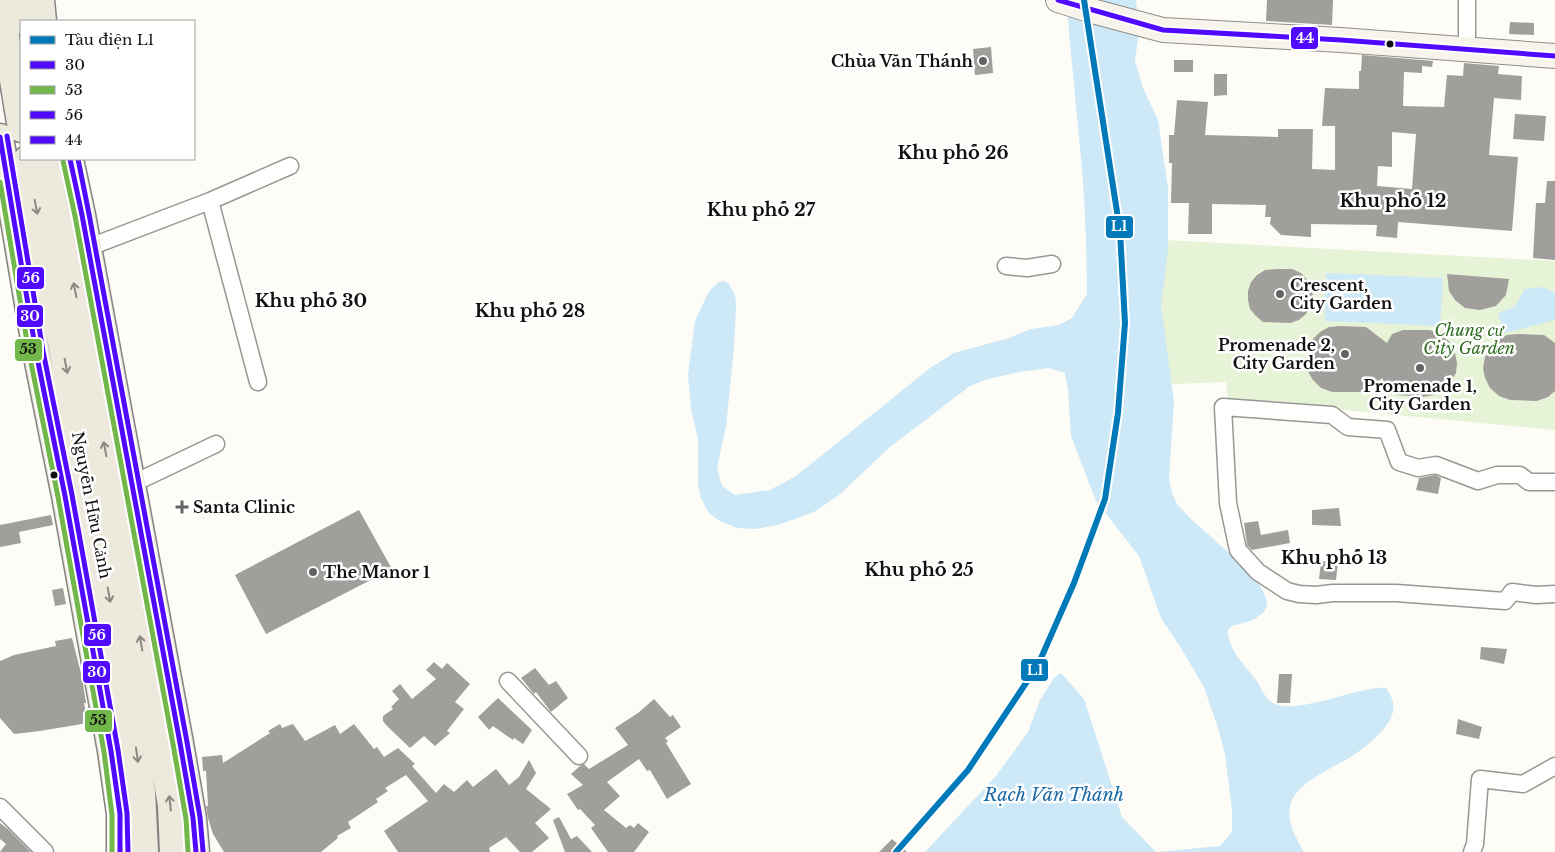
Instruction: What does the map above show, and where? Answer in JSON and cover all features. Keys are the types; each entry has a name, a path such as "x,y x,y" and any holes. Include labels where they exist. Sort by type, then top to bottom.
{"main road":[{"path":"0,0 6,71 19,118"},
{"path":"21,0 23,20"},
{"path":"41,0 43,20"},
{"name":"Nguyễn Hữu Cảnh","path":"0,137 36,352 100,490 189,792 196,852"},
{"name":"Nguyễn Hữu Cảnh","path":"49,160 100,490 142,792 145,852"},
{"name":"Nguyễn Hữu Cảnh","path":"49,160 88,248 112,751 120,814 120,852"},
{"name":"Nguyễn Hữu Cảnh","path":"100,490 171,805 173,852"}],"street":[{"path":"1058,0 1163,30 1342,40 1555,56"},
{"path":"1467,0 1467,50"},
{"path":"88,248 210,201 290,166"},
{"path":"210,201 258,382"},
{"path":"1006,266 1027,268 1052,264"},
{"path":"1555,482 1529,482 1520,475 1497,474 1478,481 1436,465 1418,468 1399,462 1387,430 1348,427 1332,415 1223,407 1228,503 1238,550 1258,572 1286,591 1316,595 1334,593 1396,593 1504,601 1512,592 1536,595 1555,594"},
{"path":"100,490 216,444"},
{"path":"508,681 580,756"},
{"path":"1472,852 1475,844 1480,779 1523,784 1555,766"},
{"path":"0,807 45,852"}],"green space":[{"name":"Chung cư City Garden","path":"1164,240 1555,261 1555,430 1228,399 1226,382 1152,385"}],"water":[{"name":"Rạch Văn Thánh","path":"1066,0 1136,0 1139,31 1135,61 1143,88 1158,120 1168,188 1168,249 1161,305 1174,402 1169,479 1172,493 1177,504 1190,518 1229,553 1261,587 1266,598 1267,605 1264,612 1253,620 1232,626 1228,630 1230,643 1267,698 1280,705 1309,704 1374,688 1386,688 1393,701 1391,719 1374,739 1350,758 1309,781 1294,797 1290,806 1290,818 1293,830 1304,852 1156,852 1220,846 1232,832 1232,810 1225,754 1204,687 1161,618 1139,556 1096,501 1071,436 1065,373 1049,368 1019,372 988,379 970,386 890,447 839,495 814,512 778,525 755,529 737,528 718,520 708,512 701,498 698,486 698,439 691,409 688,375 695,321 709,291 719,282 724,281 728,283 735,295 736,304 734,347 726,426 717,468 722,486 735,495 770,490 796,476 930,368 954,353 1009,338 1031,329 1059,325 1072,318 1087,294 1086,238 1083,180"},
{"path":"1326,273 1443,278 1440,326 1325,321"},
{"path":"1543,287 1555,293 1555,320 1504,333 1498,313 1514,307 1525,289"},
{"path":"1061,673 1084,699 1122,817 1156,852 925,852 996,776 1028,732 1040,700 1054,678"}],"building":[{"path":"1267,0 1333,0 1332,25 1266,21"},
{"path":"1510,22 1534,23 1534,35 1509,34"},
{"name":"Chùa Văn Thánh","path":"991,47 993,73 975,75 973,49"},
{"path":"1362,55 1433,61 1432,67 1422,66 1422,73 1404,72 1403,106 1444,107 1447,75 1463,76 1464,63 1499,66 1498,74 1522,76 1521,100 1494,98 1489,155 1518,157 1512,231 1398,222 1397,238 1376,236 1377,225 1311,224 1311,237 1281,235 1270,224 1271,217 1265,217 1266,205 1212,204 1212,234 1188,234 1189,203 1171,203 1172,163 1169,163 1169,135 1174,135 1177,100 1208,102 1205,135 1278,137 1278,129 1313,129 1312,169 1335,170 1335,126 1322,126 1325,88 1359,89 1359,71 1361,71","holes":["1392,132 1416,134 1412,189 1377,186 1378,166 1392,167"]},
{"path":"1174,60 1193,60 1193,72 1174,72"},
{"path":"1214,74 1227,74 1227,95 1214,96"},
{"path":"1515,114 1546,116 1544,141 1513,139"},
{"path":"1547,181 1555,181 1555,260 1533,258 1536,203 1545,203"},
{"name":"Crescent, City Garden","path":"1292,269 1301,273 1307,279 1313,296 1311,306 1306,314 1299,320 1290,323 1263,322 1250,309 1248,300 1251,282 1257,275 1265,270"},
{"path":"1447,274 1509,279 1506,295 1496,306 1480,310 1465,308 1455,300 1449,291"},
{"path":"1329,327 1366,327 1387,343 1392,334 1403,330 1430,330 1450,342 1457,363 1456,373 1443,390 1423,397 1397,395 1388,389 1382,378 1370,389 1359,392 1332,392 1321,388 1307,370 1307,349 1320,332"},
{"path":"1507,335 1544,335 1555,343 1555,391 1548,397 1537,401 1510,400 1499,396 1490,388 1485,378 1483,368 1485,357 1490,348 1497,340"},
{"path":"1435,475 1441,478 1438,494 1416,490 1419,478"},
{"path":"1339,508 1341,526 1312,525 1312,510"},
{"name":"The Manor 1","path":"359,510 392,569 266,634 235,575"},
{"path":"51,515 53,525 19,532 21,543 0,547 0,525"},
{"path":"1258,521 1261,535 1288,530 1290,543 1252,550 1247,545 1244,523"},
{"path":"1321,561 1338,562 1336,580 1319,579"},
{"path":"63,588 66,604 55,606 52,590"},
{"path":"72,638 82,677 88,723 14,734 0,718 0,661 14,655 56,646 55,641"},
{"path":"1481,647 1507,649 1504,664 1480,659"},
{"path":"434,662 442,669 447,663 470,684 455,702 464,709 447,731 450,733 435,746 424,736 410,748 386,725 383,721 383,716 393,709 391,707 399,699 392,691 400,684 412,699 436,679 426,670"},
{"path":"535,668 549,685 556,681 568,698 551,712 536,692 534,694 521,678"},
{"path":"1279,674 1292,674 1290,703 1277,703"},
{"path":"498,698 532,730 523,744 514,738 513,740 493,726 489,730 478,717"},
{"path":"654,699 670,717 673,715 681,727 665,738 668,741 666,743 691,784 667,799 650,770 647,771 639,759 607,782 620,796 604,810 626,828 630,825 634,828 638,823 649,832 634,852 608,852 591,828 595,825 580,809 578,810 567,794 583,785 571,774 584,764 589,769 628,745 615,728 638,713"},
{"path":"1458,719 1482,727 1479,739 1456,734"},
{"path":"280,724 282,728 293,724 305,741 335,725 340,734 354,724 374,749 377,747 384,757 398,748 415,764 412,766 436,793 444,784 454,792 467,780 473,787 496,769 509,785 519,777 529,760 536,773 526,789 551,809 535,823 549,838 532,852 520,852 506,837 489,848 490,852 398,852 384,831 428,801 406,775 385,788 388,791 376,799 378,802 348,822 351,828 337,836 338,838 321,852 224,852 213,834 208,818 206,771 203,771 202,757 222,755 223,763 270,733 268,731"},
{"path":"559,817 571,839 577,836 592,852 565,852 553,820"},
{"path":"0,823 31,852 0,852 6,844 0,839"},
{"path":"892,839 907,852 879,852"}],"metro line":[{"name":"L1","path":"896,852 968,770 1038,665 1074,583 1105,499 1118,413 1125,323 1120,231 1084,0"}],"transit line":[{"name":"44","path":"1058,0 1163,30 1341,40 1555,56"},
{"name":"56","path":"7,136 43,351 72,495 118,750 127,813 128,852"},
{"name":"30","path":"0,137 36,352 65,496 111,751 120,814 120,852"},
{"name":"30","path":"70,160 180,743 193,818 196,852"},
{"name":"56","path":"78,160 187,742 200,817 203,851"},
{"name":"53","path":"63,161 75,216 173,744 186,819 188,852"},
{"name":"53","path":"0,182 29,353 58,497 104,752 112,815 112,852"}],"place":[{"name":"Chùa Văn Thánh","path":"983,61"},
{"name":"Crescent, City Garden","path":"1280,294"},
{"name":"Promenade 2, City Garden","path":"1345,354"},
{"name":"Promenade 1, City Garden","path":"1420,368"},
{"name":"Santa Clinic","path":"182,507"},
{"name":"The Manor 1","path":"313,572"}],"district":[{"name":"Khu phố 26","path":"953,153"},
{"name":"Khu phố 12","path":"1393,201"},
{"name":"Khu phố 27","path":"761,210"},
{"name":"Khu phố 30","path":"311,301"},
{"name":"Khu phố 28","path":"530,311"},
{"name":"Khu phố 13","path":"1334,558"},
{"name":"Khu phố 25","path":"919,570"}]}
